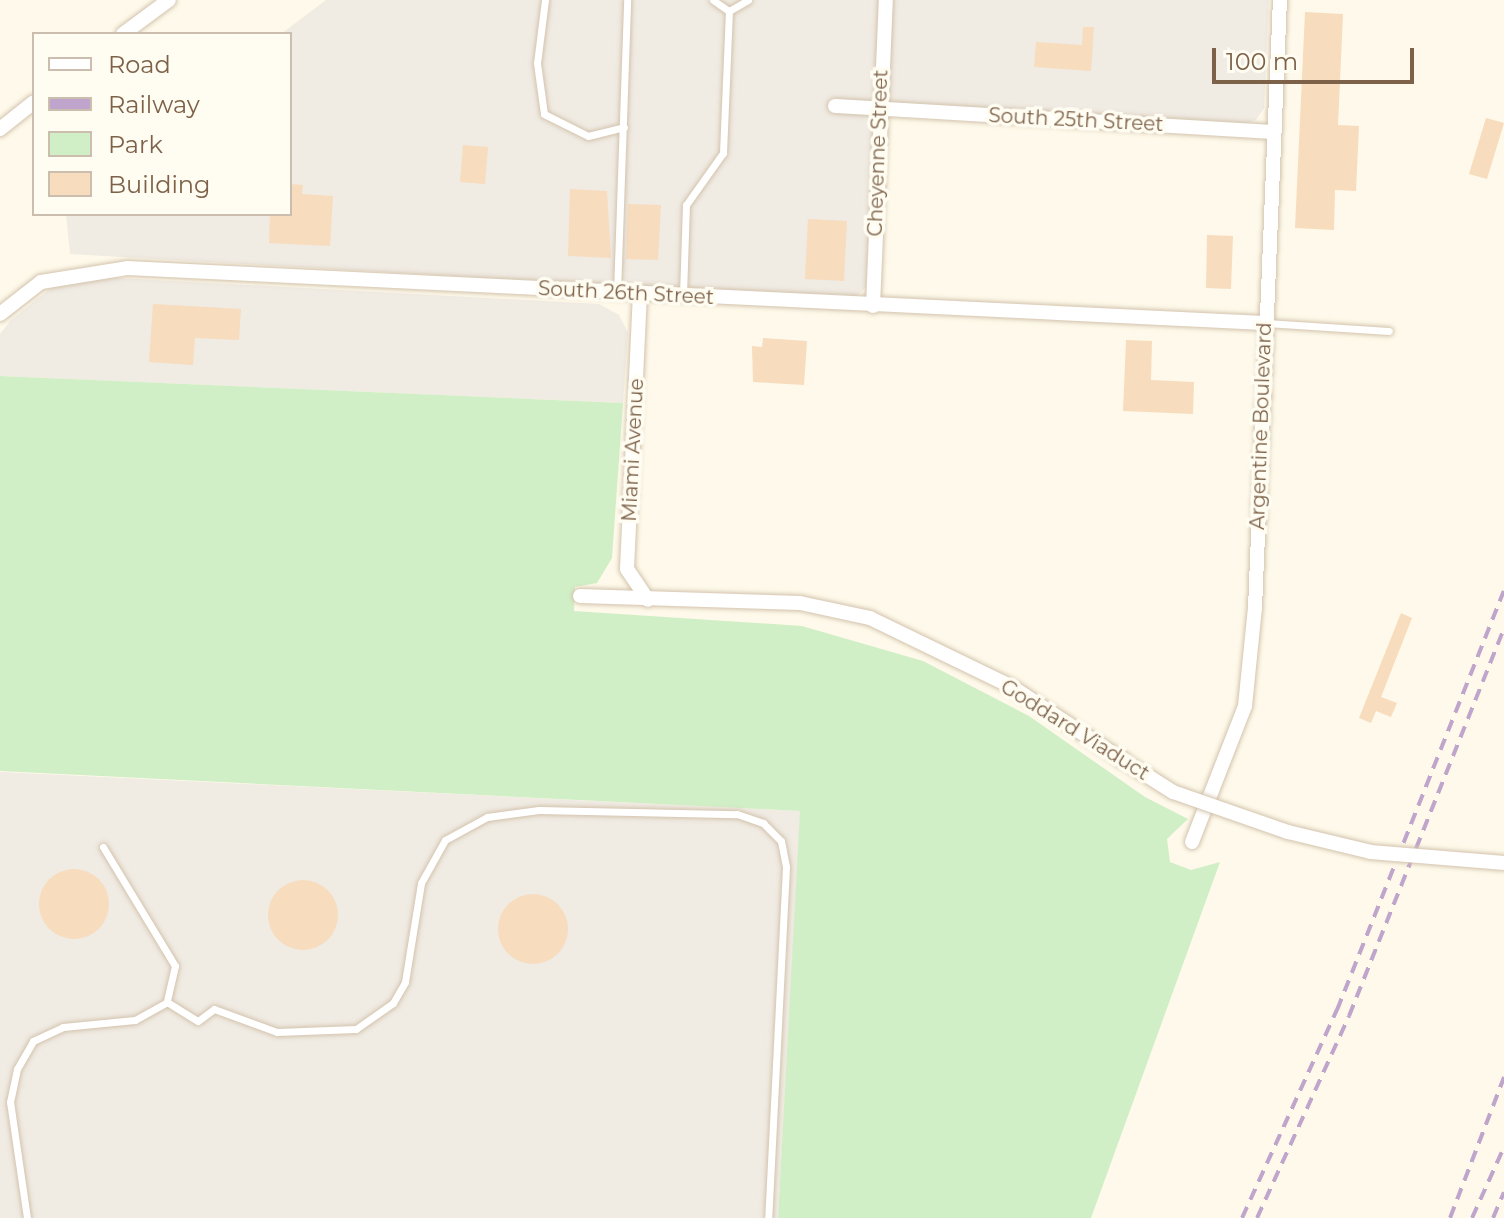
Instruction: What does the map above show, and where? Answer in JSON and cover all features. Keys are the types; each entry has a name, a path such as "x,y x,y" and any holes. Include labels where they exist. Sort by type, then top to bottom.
{"street":[{"path":"126,32 169,0"},
{"name":"Cheyenne Street","path":"873,306 879,108 886,0"},
{"name":"Argentine Boulevard","path":"1192,842 1245,706 1255,608 1264,323 1280,0"},
{"path":"0,129 32,104"},
{"name":"South 25th Street","path":"835,106 1274,132"},
{"name":"South 26th Street","path":"0,314 41,282 127,268 1264,323"},
{"name":"Miami Avenue","path":"640,293 627,569 648,600"},
{"name":"Goddard Viaduct","path":"580,596 800,603 870,618 1012,687 1173,792 1288,832 1371,852 1504,863"}],"lane":[{"path":"545,0 537,63 544,114 588,136 624,127"},
{"path":"617,292 627,0"},
{"path":"713,0 729,11"},
{"path":"729,11 748,0"},
{"path":"683,296 686,205 723,153 729,11"},
{"path":"1264,323 1389,331"},
{"path":"167,1002 198,1021 214,1009 277,1032 356,1029 393,1003 405,982 425,871 445,840 465,827 487,817 539,810 751,817 773,830 786,867 768,1218"},
{"path":"103,847 175,966 167,1002"},
{"path":"27,1218 10,1102 24,1054 46,1032 126,1022 167,1002"},
{"path":"0,1099 10,1102"}],"shaded area":[{"path":"326,0 1269,0 1264,108 1256,120 1242,125 874,102 866,287 854,299 70,254 66,216 292,216 292,32 284,32"},
{"path":"99,277 599,304 619,315 628,333 623,403 0,376 0,334 11,320 51,288"},
{"path":"0,772 801,811 778,1218 0,1218"}],"green space":[{"path":"0,376 623,403 612,558 597,583 575,587 574,611 802,626 923,661 1029,716 1145,797 1188,819 1167,839 1170,862 1191,870 1220,862 1091,1218 778,1218 800,811 0,771"}],"building":[{"path":"1305,12 1343,14 1338,125 1359,126 1356,191 1335,190 1334,230 1295,228"},
{"path":"1083,27 1094,27 1091,71 1034,67 1036,42 1082,45"},
{"path":"1486,118 1504,123 1487,179 1469,174"},
{"path":"463,145 488,147 485,184 460,182"},
{"path":"292,184 303,185 302,194 333,196 330,246 269,243 270,216 292,216"},
{"path":"570,189 607,191 611,258 568,256"},
{"path":"628,204 661,205 658,260 626,259"},
{"path":"808,219 847,221 844,281 805,279"},
{"path":"1207,235 1233,236 1231,289 1206,288"},
{"path":"153,304 241,309 239,340 195,338 193,365 149,362"},
{"path":"763,338 807,341 804,385 753,382 752,346 762,347"},
{"path":"1126,340 1152,341 1151,380 1194,382 1193,414 1123,411"},
{"path":"1401,613 1412,618 1381,697 1397,703 1391,717 1376,711 1371,723 1359,718"},
{"path":"81,869 103,884 109,904 107,918 99,929 88,937 67,939 49,929 41,918 39,897 49,879 60,871"},
{"path":"310,880 332,895 338,915 336,929 328,940 317,948 296,950 278,940 270,929 268,908 278,890 289,882"},
{"path":"540,894 562,909 568,929 566,943 558,954 547,962 526,964 508,954 500,943 498,922 508,904 519,896"}],"railway":[{"path":"1242,1218 1337,1010 1504,591"},
{"path":"1257,1218 1349,1016 1504,628"},
{"path":"1450,1218 1504,1077"},
{"path":"1472,1218 1504,1147"},
{"path":"1493,1218 1504,1192"}]}
